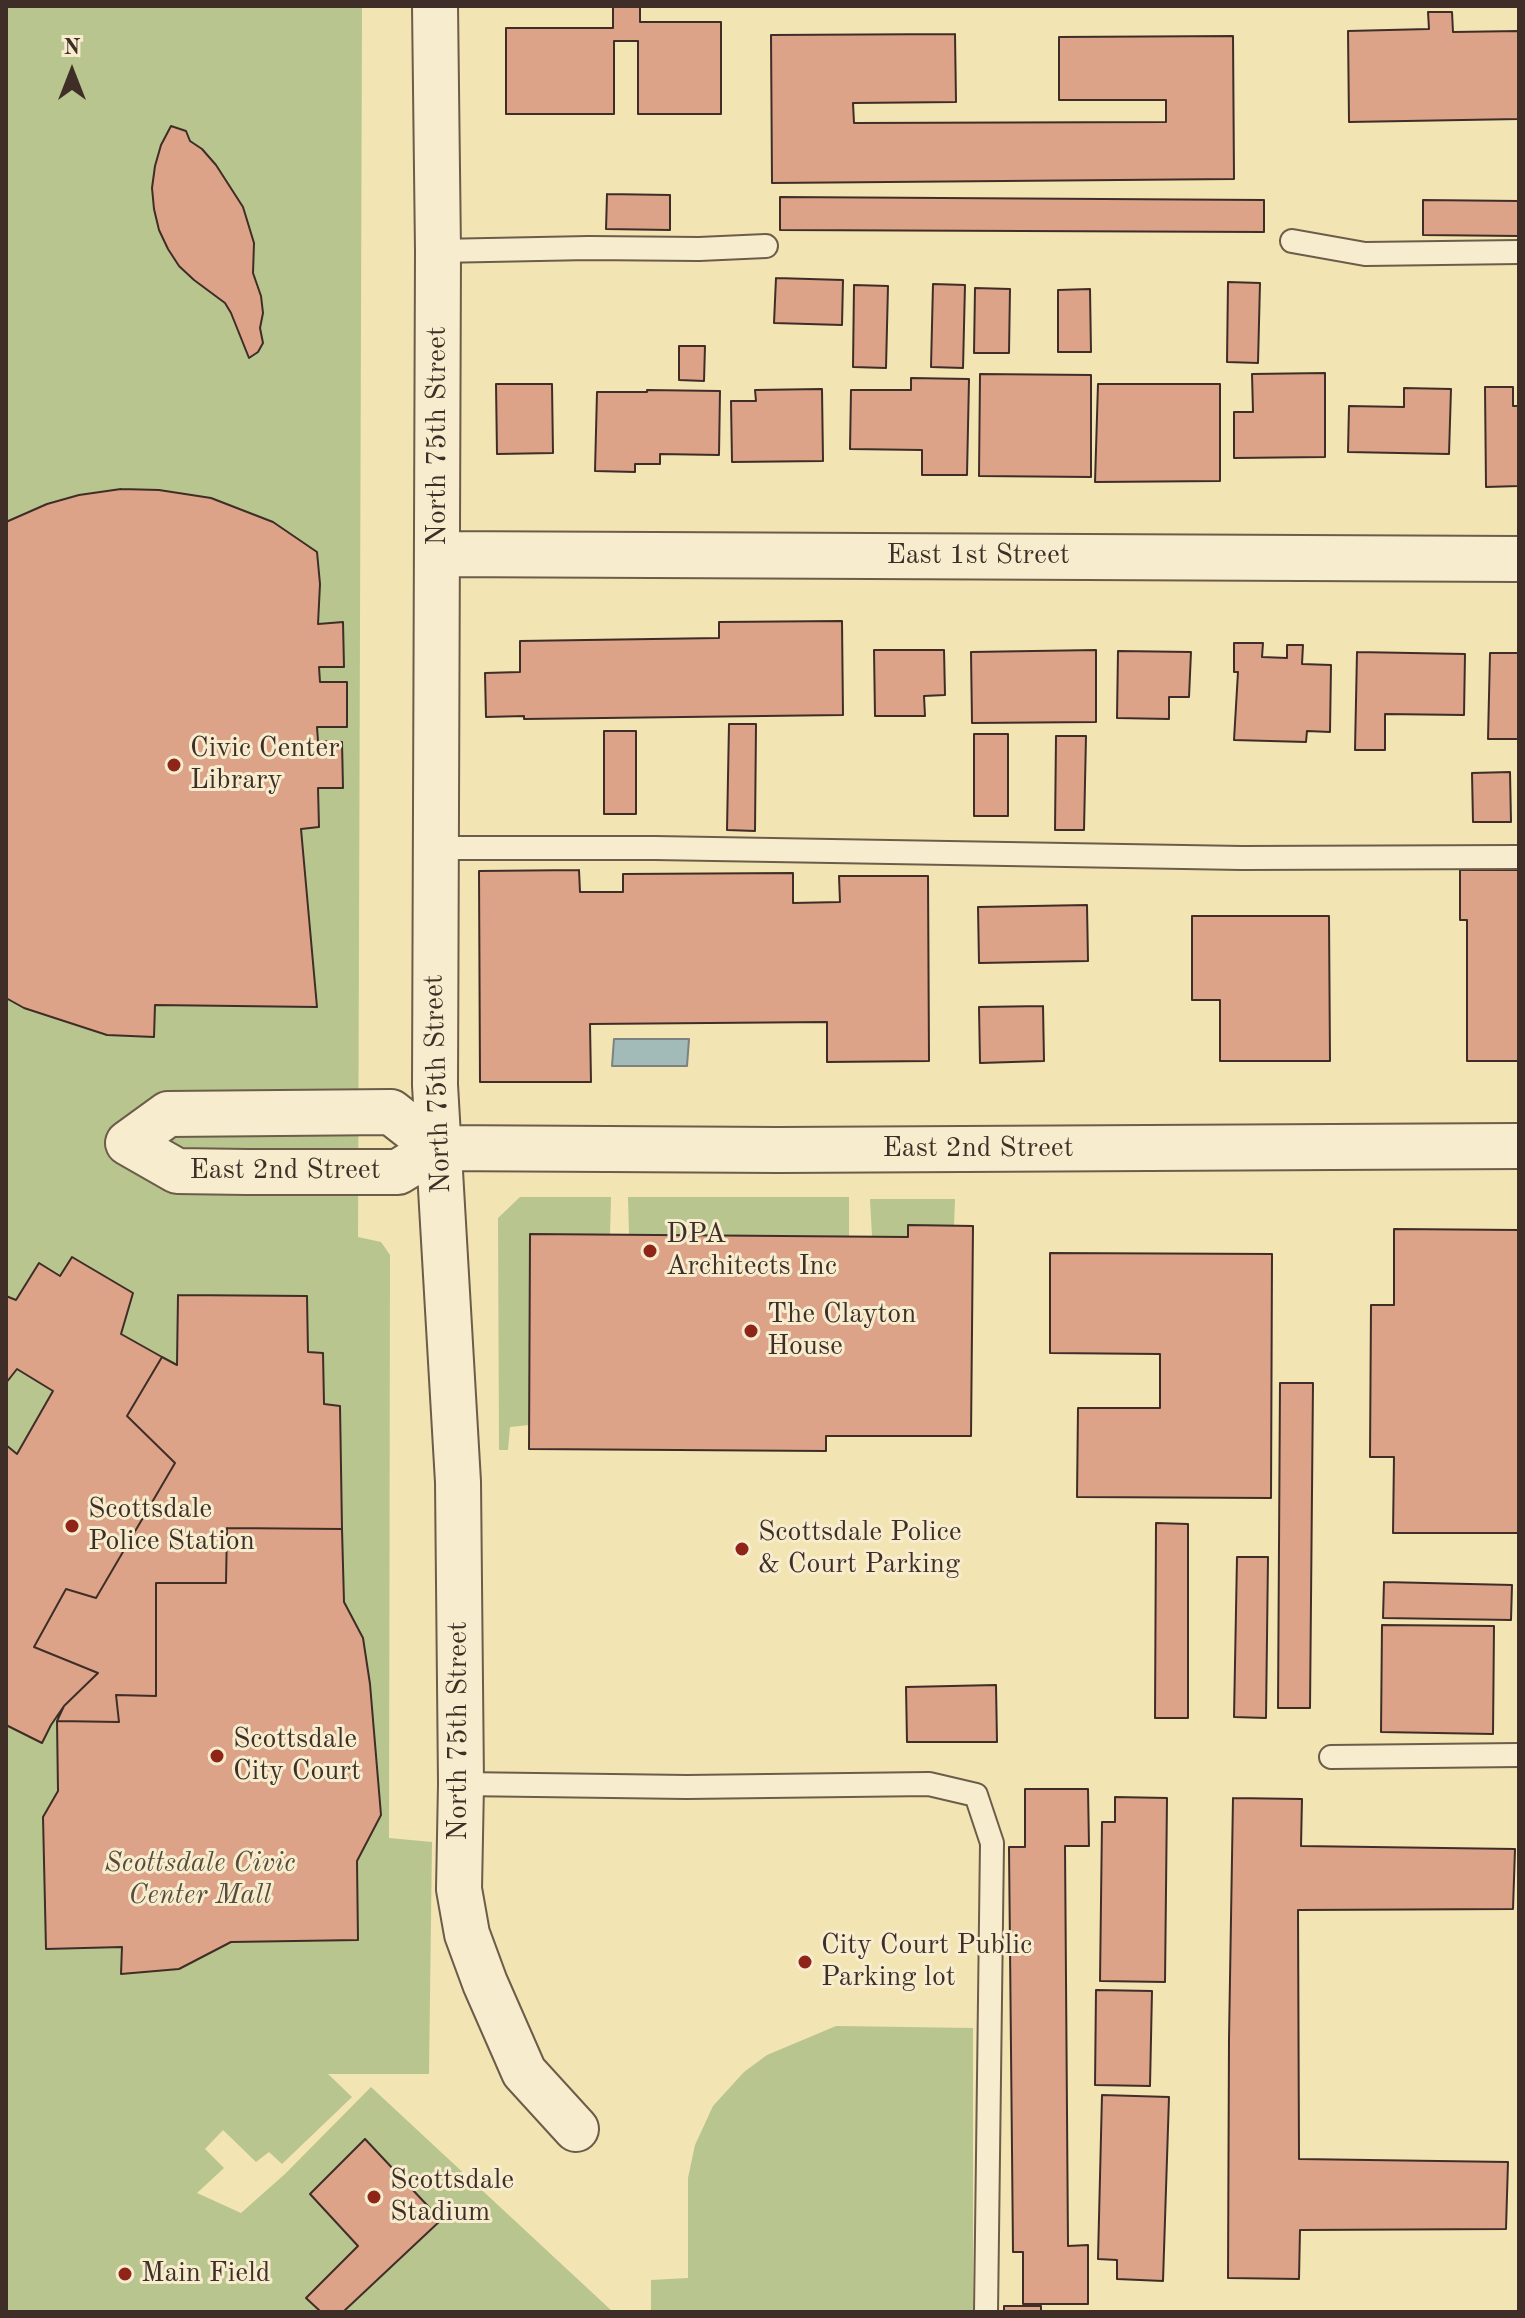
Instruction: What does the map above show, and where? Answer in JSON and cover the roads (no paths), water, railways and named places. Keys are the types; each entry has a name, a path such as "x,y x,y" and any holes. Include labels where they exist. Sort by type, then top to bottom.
{"street":[{"name":"North 75th Street","path":"435,6 438,251 435,1085 458,1482 459,1889 467,1934 524,2072 576,2129"},
{"name":"East 1st Street","path":"437,554 1519,559"},
{"name":"East 2nd Street","path":"437,1148 391,1112 168,1114 128,1143 177,1171 247,1172 398,1172 437,1148 810,1150 1519,1146"}],"lane":[{"path":"1292,241 1365,254 1519,252"},
{"path":"438,251 766,246"},
{"path":"435,848 655,848 1242,858 1519,857"},
{"path":"1331,1757 1519,1755"},
{"path":"461,1784 687,1787 929,1784 976,1795 992,1843 986,2312"}],"water":[{"path":"614,1039 689,1039 687,1066 612,1066"}],"place":[{"name":"Civic Center Library","path":"174,765"},
{"name":"DPA Architects Inc","path":"650,1251"},
{"name":"The Clayton House","path":"751,1331"},
{"name":"Scottsdale Police Station","path":"72,1526"},
{"name":"Scottsdale Police & Court Parking","path":"742,1549"},
{"name":"Scottsdale City Court","path":"217,1756"},
{"name":"City Court Public Parking lot","path":"805,1962"},
{"name":"Scottsdale Stadium","path":"374,2197"},
{"name":"Main Field","path":"125,2274"}],"park label":[{"name":"Scottsdale Civic Center Mall","path":"200,1880"}]}
